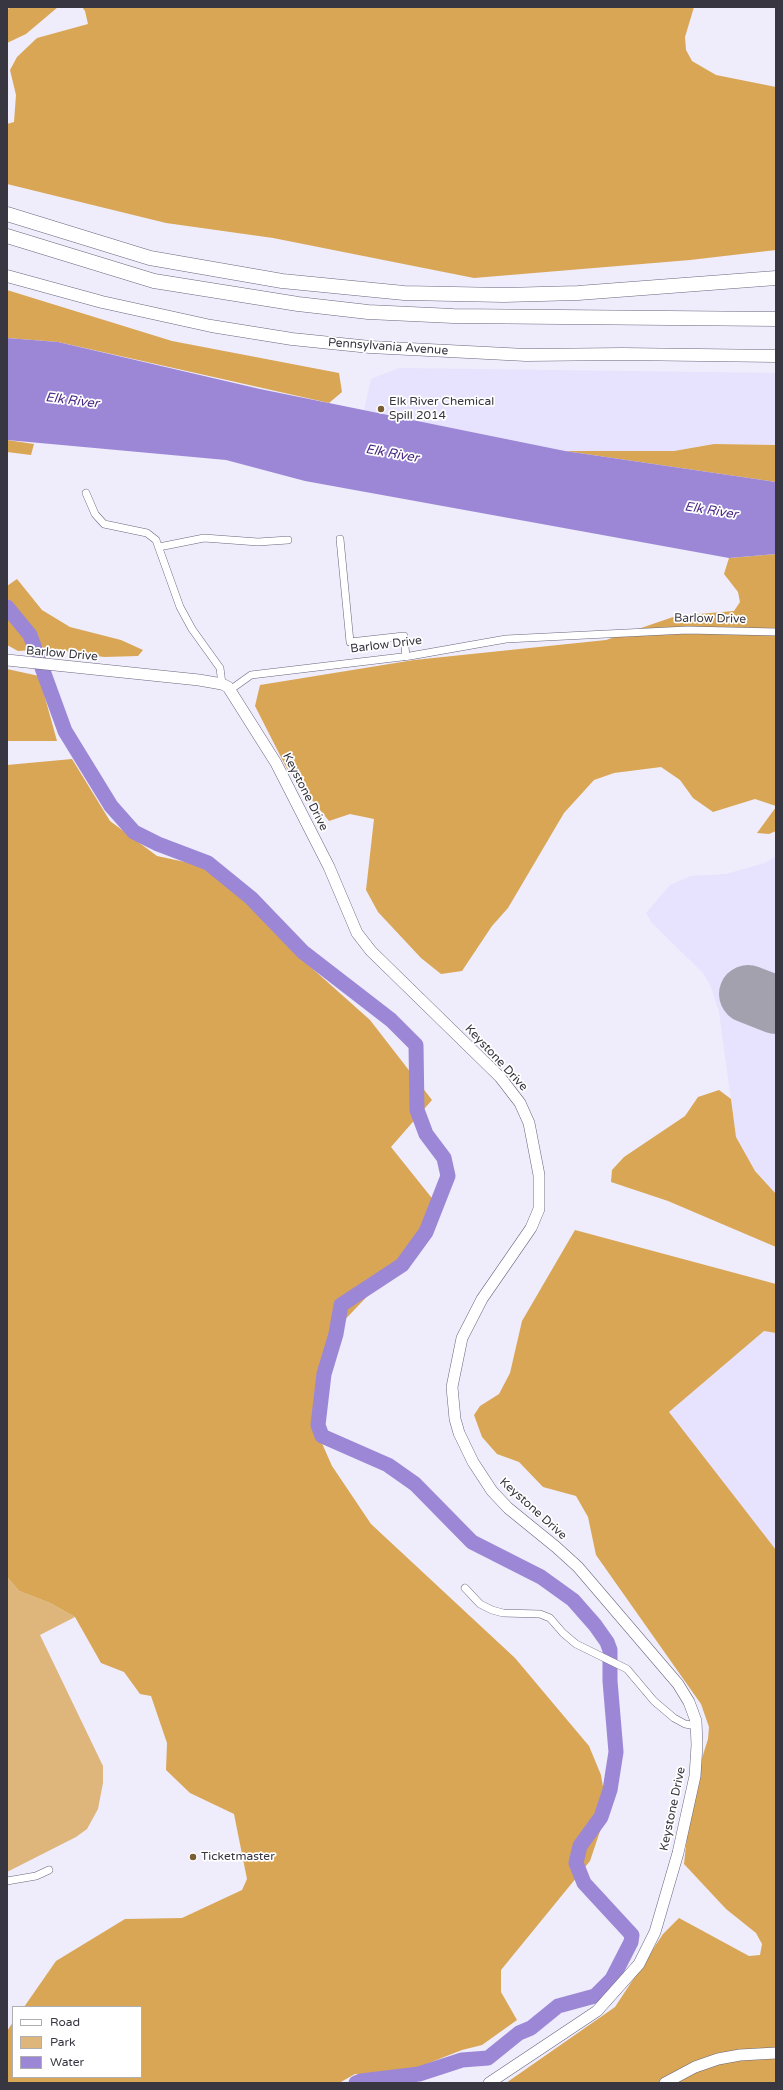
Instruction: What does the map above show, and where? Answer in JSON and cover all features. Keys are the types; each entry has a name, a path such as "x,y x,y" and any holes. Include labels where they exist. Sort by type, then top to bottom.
{"highway":[{"path":"7,214 150,258 282,280 397,293 504,295 578,293 776,278"},
{"path":"7,236 154,281 258,299 368,312 453,316 776,319"}],"main road":[{"name":"Pennsylvania Avenue","path":"7,276 102,302 211,326 292,338 370,347 526,355 776,356"}],"street":[{"path":"86,493 99,521 104,524 152,535 159,547 204,538 258,542 288,540"},
{"path":"340,539 350,642 404,636 406,656"},
{"name":"Keystone Drive","path":"159,547 180,607 192,629 220,668 226,687 276,763 329,867 347,911 360,937 371,951 500,1077 520,1103 529,1123 539,1174 539,1210 531,1228 482,1299 462,1338 452,1388 453,1411 459,1433 481,1477 492,1491 508,1508 556,1547 583,1574 678,1684 692,1709 697,1726 695,1776 678,1853 656,1932 639,1964 597,2011 488,2083"},
{"name":"Barlow Drive","path":"7,660 226,687 251,675 406,656 506,639 687,630 776,632"},
{"path":"465,1588 480,1604 492,1610 545,1616 554,1622 569,1639 618,1664 632,1674 666,1712 680,1722 697,1726"},
{"path":"7,1881 36,1876 49,1870"},
{"path":"665,2083 695,2067 718,2059 746,2054 776,2053"}],"shaded area":[{"path":"10,7 58,7 26,34 7,43 7,10"},
{"path":"82,7 694,7 685,37 686,50 692,61 716,75 776,87 776,250 690,260 474,278 273,238 166,223 7,184 7,124 14,122 16,95 10,70 17,57 37,38 88,24 85,11"},
{"path":"7,290 172,341 339,373 342,392 329,403 58,342 7,338"},
{"path":"399,368 776,373 776,445 714,444 674,451 565,451 364,410 371,379"},
{"path":"7,440 34,444 31,455 7,452"},
{"path":"714,444 776,445 776,482 565,451 674,451"},
{"path":"776,554 776,806 755,799 713,812 693,798 680,780 661,767 614,773 594,780 564,813 508,908 492,926 462,971 441,974 421,958 378,912 366,890 374,819 350,814 329,821 287,769 255,706 260,685 414,660 606,640 676,616 734,611 740,602 738,592 724,574 729,558"},
{"path":"17,579 42,610 70,627 121,640 143,650 138,656 104,657 52,649 18,651 7,645 7,586"},
{"path":"7,669 39,676 57,741 7,741"},
{"path":"72,759 110,821 157,856 199,865 238,891 305,962 370,1020 432,1100 391,1147 435,1202 415,1254 381,1282 333,1332 322,1373 317,1432 332,1466 371,1524 515,1658 589,1746 601,1775 607,1810 590,1861 501,1970 501,1992 517,2020 482,2045 462,2050 401,2074 355,2074 339,2083 7,2083 7,2031 12,2024 12,2078 142,2078 142,2006 25,2006 56,1961 125,1919 182,1918 242,1890 247,1879 234,1814 190,1793 166,1770 167,1743 151,1696 140,1694 124,1672 101,1663 75,1617 50,1603 19,1591 7,1577 7,765"},
{"path":"776,807 776,831 769,834 757,833"},
{"path":"776,856 776,1194 755,1171 736,1137 719,1012 711,987 703,973 652,923 646,913 670,885 691,876 726,874 765,863"},
{"path":"719,1090 731,1099 736,1137 755,1171 776,1194 776,1247 668,1201 611,1182 612,1170 624,1157 685,1116 698,1097"},
{"path":"575,1230 776,1284 776,1333 764,1331 669,1412 776,1550 776,2083 506,2083 615,2007 663,1934 679,1918 749,1956 760,1955 762,1944 756,1933 726,1909 684,1864 692,1790 708,1739 709,1727 701,1704 596,1555 588,1517 576,1496 543,1487 519,1462 497,1454 482,1437 474,1415 480,1406 499,1394 510,1373 522,1321"},
{"path":"764,1331 776,1333 776,1550 669,1412"}],"green space":[{"path":"7,1577 19,1591 50,1603 75,1617 40,1635 103,1766 103,1783 98,1809 87,1829 76,1837 7,1872"}],"water":[{"name":"Elk River","path":"7,338 58,342 260,389 565,451 776,482 776,554 729,558 305,481 226,460 7,440"}],"waterway":[{"path":"7,607 30,635 65,731 111,806 134,832 158,844 208,863 251,898 303,952 391,1020 416,1045 417,1110 426,1134 444,1158 448,1176 426,1232 402,1265 341,1305 336,1334 324,1374 318,1425 322,1436 388,1465 415,1484 472,1542 541,1577 573,1600 595,1625 607,1642 610,1650 610,1681 616,1752 610,1790 601,1817 580,1846 576,1863 584,1883 632,1935 631,1942 612,1979 595,1996 558,2006 531,2028 519,2033 488,2058 462,2060 419,2074 361,2081 356,2083"}],"runway":[{"path":"748,994 776,1005"}],"place":[{"name":"Elk River Chemical Spill 2014","path":"381,409"},
{"name":"Ticketmaster","path":"193,1857"}]}
